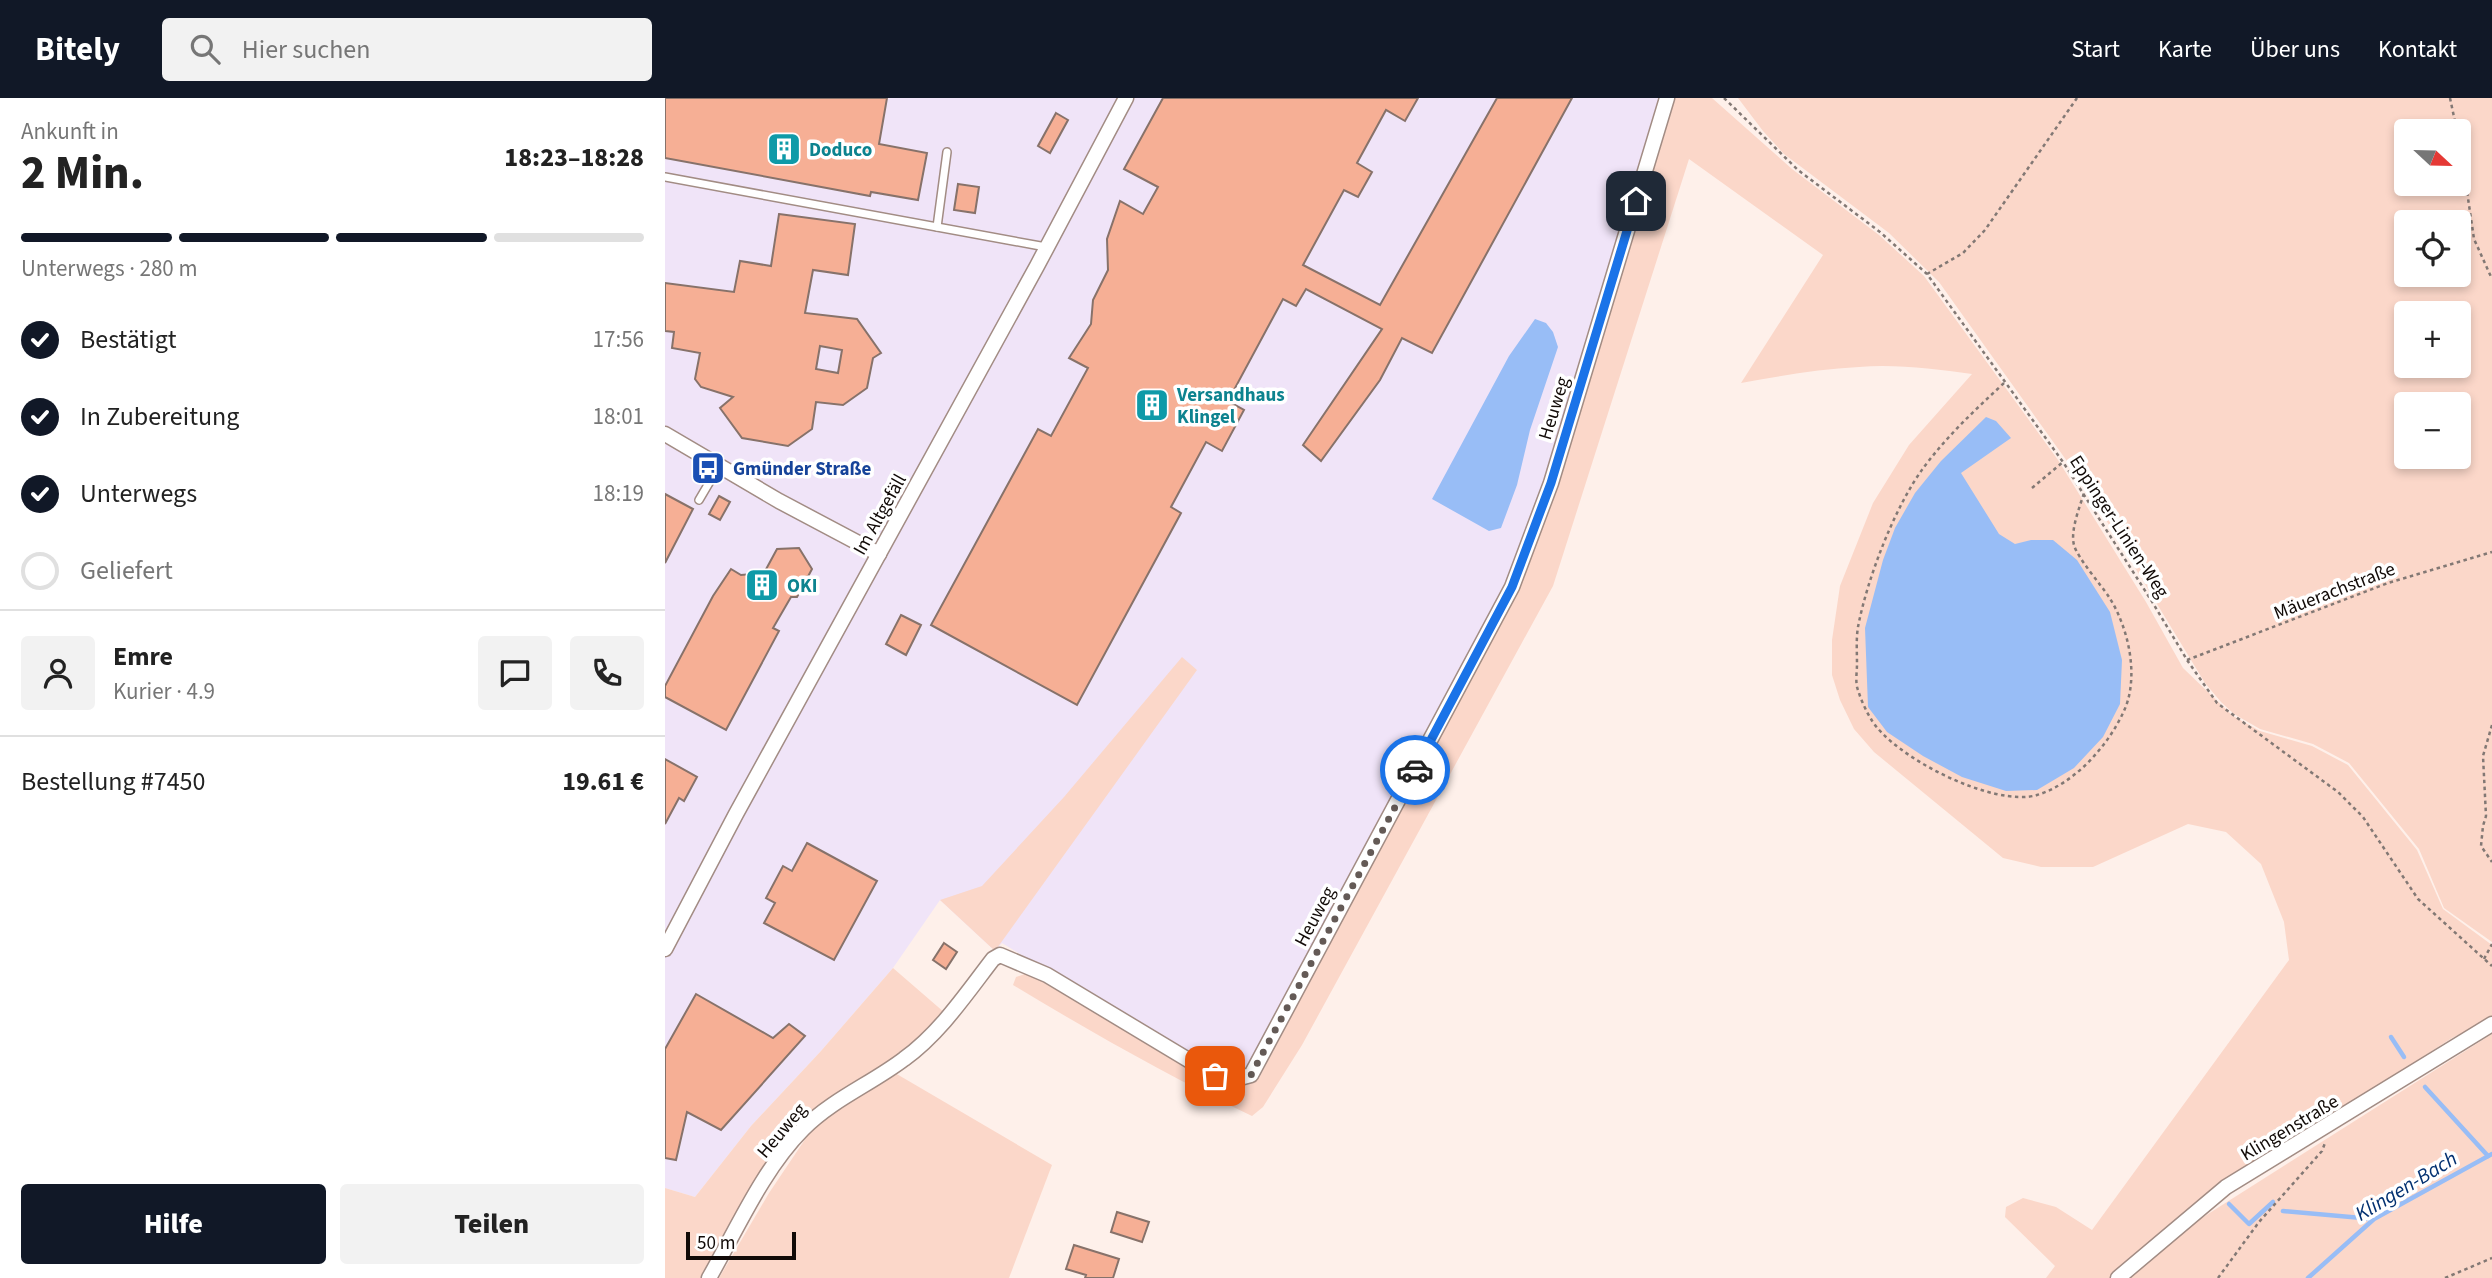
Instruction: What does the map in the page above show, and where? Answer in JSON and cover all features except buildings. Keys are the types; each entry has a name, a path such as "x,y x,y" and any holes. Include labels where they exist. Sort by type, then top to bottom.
{"street":[{"name":"Im Altgefäll","path":"666,945 1126,98"},
{"name":"Heuweg","path":"709,1278 761,1184 800,1132 821,1111 905,1059 945,1021 993,959 1000,955 1047,975 1215,1076 1232,1080 1251,1075 1512,587 1551,483 1667,98"},
{"path":"665,434 879,554"},
{"name":"Klingenstraße","path":"2118,1278 2227,1187 2492,1024"}],"lane":[{"path":"937,227 947,152"},
{"path":"665,177 1047,247"},
{"path":"699,500 719,466"}],"path":[{"name":"Eppinger-Linien-Weg","path":"1724,98 1798,170 1880,232 1927,274 2084,493 2187,660 2217,703 2338,792 2363,817 2419,899 2492,966"},
{"path":"1927,274 1963,253 1985,230 2077,98"},
{"path":"2450,98 2455,119"},
{"path":"2468,196 2474,239 2492,279"},
{"path":"2005,383 1958,425 1923,469 1893,521 1858,628 1856,688 1871,721 1907,755 1960,783 2005,796 2036,795 2064,782 2085,764 2107,739 2124,712 2133,681 2125,632 2116,611 2073,544 2075,521 2084,493"},
{"path":"2032,488 2063,462"},
{"name":"Mäuerachstraße","path":"2187,660 2388,583 2492,552"},
{"path":"2492,725 2483,756 2486,816 2481,846 2492,862"},
{"path":"2484,959 2492,944"},
{"path":"2218,1278 2259,1222 2322,1151 2325,1143 2319,1130"},
{"path":"2445,1278 2492,1258"}],"shaded area":[{"path":"665,98 1663,98 1547,481 1509,585 1249,1071 1232,1076 1216,1072 1002,943 995,951 940,900 893,968 751,1126 695,1197 665,1188"},
{"path":"1673,98 1712,98 1792,169 1879,235 1924,276 2058,460 2146,602 2183,668 2233,716 2260,731 2312,746 2348,765 2417,850 2443,909 2492,945 2492,1019 2452,1038 2225,1184 2113,1278 2046,1278 2055,1266 2005,1217 2006,1207 2023,1198 2056,1207 2092,1230 2289,960 2284,922 2261,864 2226,832 2188,824 2093,867 2041,867 2003,858 1874,752 1854,729 1832,675 1832,640 1840,586 1873,503 1909,445 1972,374 1873,366 1814,371 1741,383 1823,255 1689,159 1553,586 1302,1045 1263,1107 1252,1116 1221,1101 1131,1054 1013,985 1016,977 1028,973 1065,992 1215,1082 1234,1087 1259,1078 1516,590 1559,484"},
{"path":"1738,98 2492,98 2492,942 2444,908 2419,849 2349,763 2313,744 2260,729 2234,714 2221,702 2205,683 2089,492 1939,282 1889,233 1784,154"},
{"path":"1182,657 1197,670 995,951 940,900 982,886 1064,797"},
{"path":"893,968 945,1013 902,1052 828,1102 801,1125 708,1278 665,1278 665,1188 695,1197 751,1126"},
{"path":"2492,1034 2492,1278 2129,1278 2197,1221"},
{"path":"895,1073 1052,1165 1009,1278 719,1278 769,1193 812,1129 843,1105"}],"water":[{"path":"1535,319 1546,323 1553,332 1558,347 1530,430 1517,485 1501,528 1489,531 1432,499 1509,356"},
{"path":"1986,417 1996,421 2011,438 1961,473 1999,534 2015,544 2031,540 2053,540 2077,560 2110,612 2122,660 2120,704 2103,737 2074,768 2037,790 2006,791 1962,777 1887,732 1868,707 1865,628 1883,560 1895,528 1915,493 1941,461"}],"waterway":[{"path":"2391,1037 2404,1057"},
{"path":"2425,1087 2488,1156"},
{"name":"Klingen-Bach","path":"2308,1278 2374,1219 2492,1154"},
{"path":"2229,1204 2249,1224 2273,1202"},
{"path":"2283,1211 2373,1219"}],"way so far":[{"path":"1215,1076 1232,1080 1251,1075 1415,770"}],"place":[{"name":"Doduco","path":"784,149"},
{"name":"Versandhaus Klingel","path":"1152,405"},
{"name":"Gmünder Straße","path":"708,468"},
{"name":"OKI","path":"762,585"}],"route":[{"path":"1415,770 1512,587 1551,483 1636,201"}]}
